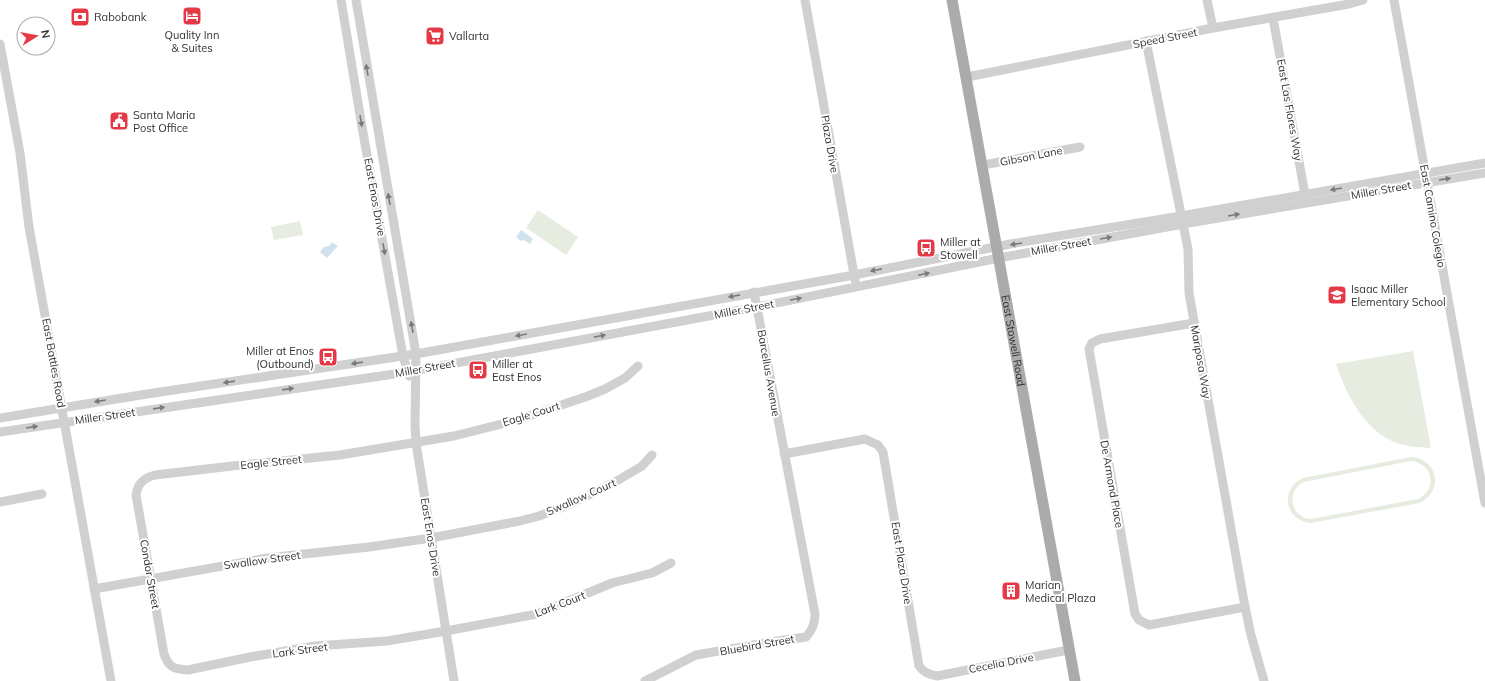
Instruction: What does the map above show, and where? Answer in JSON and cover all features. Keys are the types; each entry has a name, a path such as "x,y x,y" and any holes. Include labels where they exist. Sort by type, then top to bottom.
{"main road":[{"name":"East Stowell Road","path":"952,0 983,165 1068,650 1075,681"}],"street":[{"name":"East Enos Drive","path":"341,0 403,356 412,371"},
{"name":"East Enos Drive","path":"356,0 416,354 412,371 415,393 416,443 454,681"},
{"name":"Plaza Drive","path":"805,0 856,288"},
{"path":"1208,0 1213,28"},
{"name":"Speed Street","path":"967,77 1213,28 1349,4 1363,0"},
{"name":"East Camino Colegio","path":"1394,0 1485,503"},
{"name":"East Las Flores Way","path":"1273,18 1306,199"},
{"name":"Mariposa Way","path":"1146,41 1188,249 1189,293 1250,635 1264,681"},
{"name":"East Battles Road","path":"0,44 3,73 20,153 29,227 111,681"},
{"name":"Gibson Lane","path":"983,165 1080,147"},
{"name":"Miller Street","path":"1306,199 1426,172 1485,163"},
{"name":"Miller Street","path":"0,418 62,407 416,354 854,275 1306,199 1485,173"},
{"name":"Miller Street","path":"0,432 412,371 856,288 998,252"},
{"name":"Barcellus Avenue","path":"754,292 784,454"},
{"name":"De Armond Place","path":"1194,323 1100,339 1092,343 1089,349 1135,614 1139,620 1149,625 1245,607"},
{"name":"Eagle Court","path":"416,443 454,436 517,420 588,396 625,378 638,366"},
{"name":"East Plaza Drive","path":"784,454 865,439 878,445 883,452 919,666 922,671 933,675"},
{"name":"Eagle Street","path":"136,495 140,483 146,478 155,475 240,464 340,455 416,443"},
{"path":"1476,454 1485,452"},
{"name":"Bluebird Street","path":"645,681 696,655 806,637 811,631 815,623 815,614 784,454"},
{"name":"Swallow Court","path":"431,538 539,516 568,505 633,472 642,466 652,455"},
{"path":"0,502 42,494"},
{"name":"Condor Street","path":"136,495 164,654"},
{"name":"Swallow Street","path":"94,589 267,558 369,547 431,538"},
{"name":"Lark Court","path":"446,632 537,614 612,583 652,573 671,563"},
{"name":"Lark Street","path":"164,654 166,661 173,668 188,670 250,657 315,646 387,641 446,632"},
{"name":"Cecelia Drive","path":"933,675 937,676 1068,650"}],"shaded area":[{"path":"538,210 578,237 566,255 526,228"},
{"path":"300,221 303,235 274,240 271,227"},
{"path":"1413,351 1431,448 1397,443 1386,438 1375,430 1358,411 1345,387 1336,364"},
{"path":"1411,457 1420,459 1427,463 1435,476 1435,484 1433,491 1428,498 1420,503 1311,523 1302,521 1295,517 1288,504 1290,489 1295,483 1303,478","holes":["1411,461 1424,466 1430,477 1428,489 1424,495 1418,499 1311,519 1299,514 1293,504 1294,491 1304,482"]}],"water":[{"path":"521,230 533,239 530,244 524,240 521,241 516,237"},
{"path":"332,242 338,246 327,258 320,252 324,247 329,246"}],"place":[{"name":"Quality Inn & Suites","path":"192,16"},
{"name":"Rabobank","path":"80,17"},
{"name":"Vallarta","path":"435,36"},
{"name":"Santa Maria Post Office","path":"119,121"},
{"name":"Miller at Stowell","path":"926,248"},
{"name":"Isaac Miller Elementary School","path":"1337,295"},
{"name":"Miller at Enos (Outbound)","path":"328,357"},
{"name":"Miller at East Enos","path":"478,370"},
{"name":"Marian Medical Plaza","path":"1011,591"}]}
